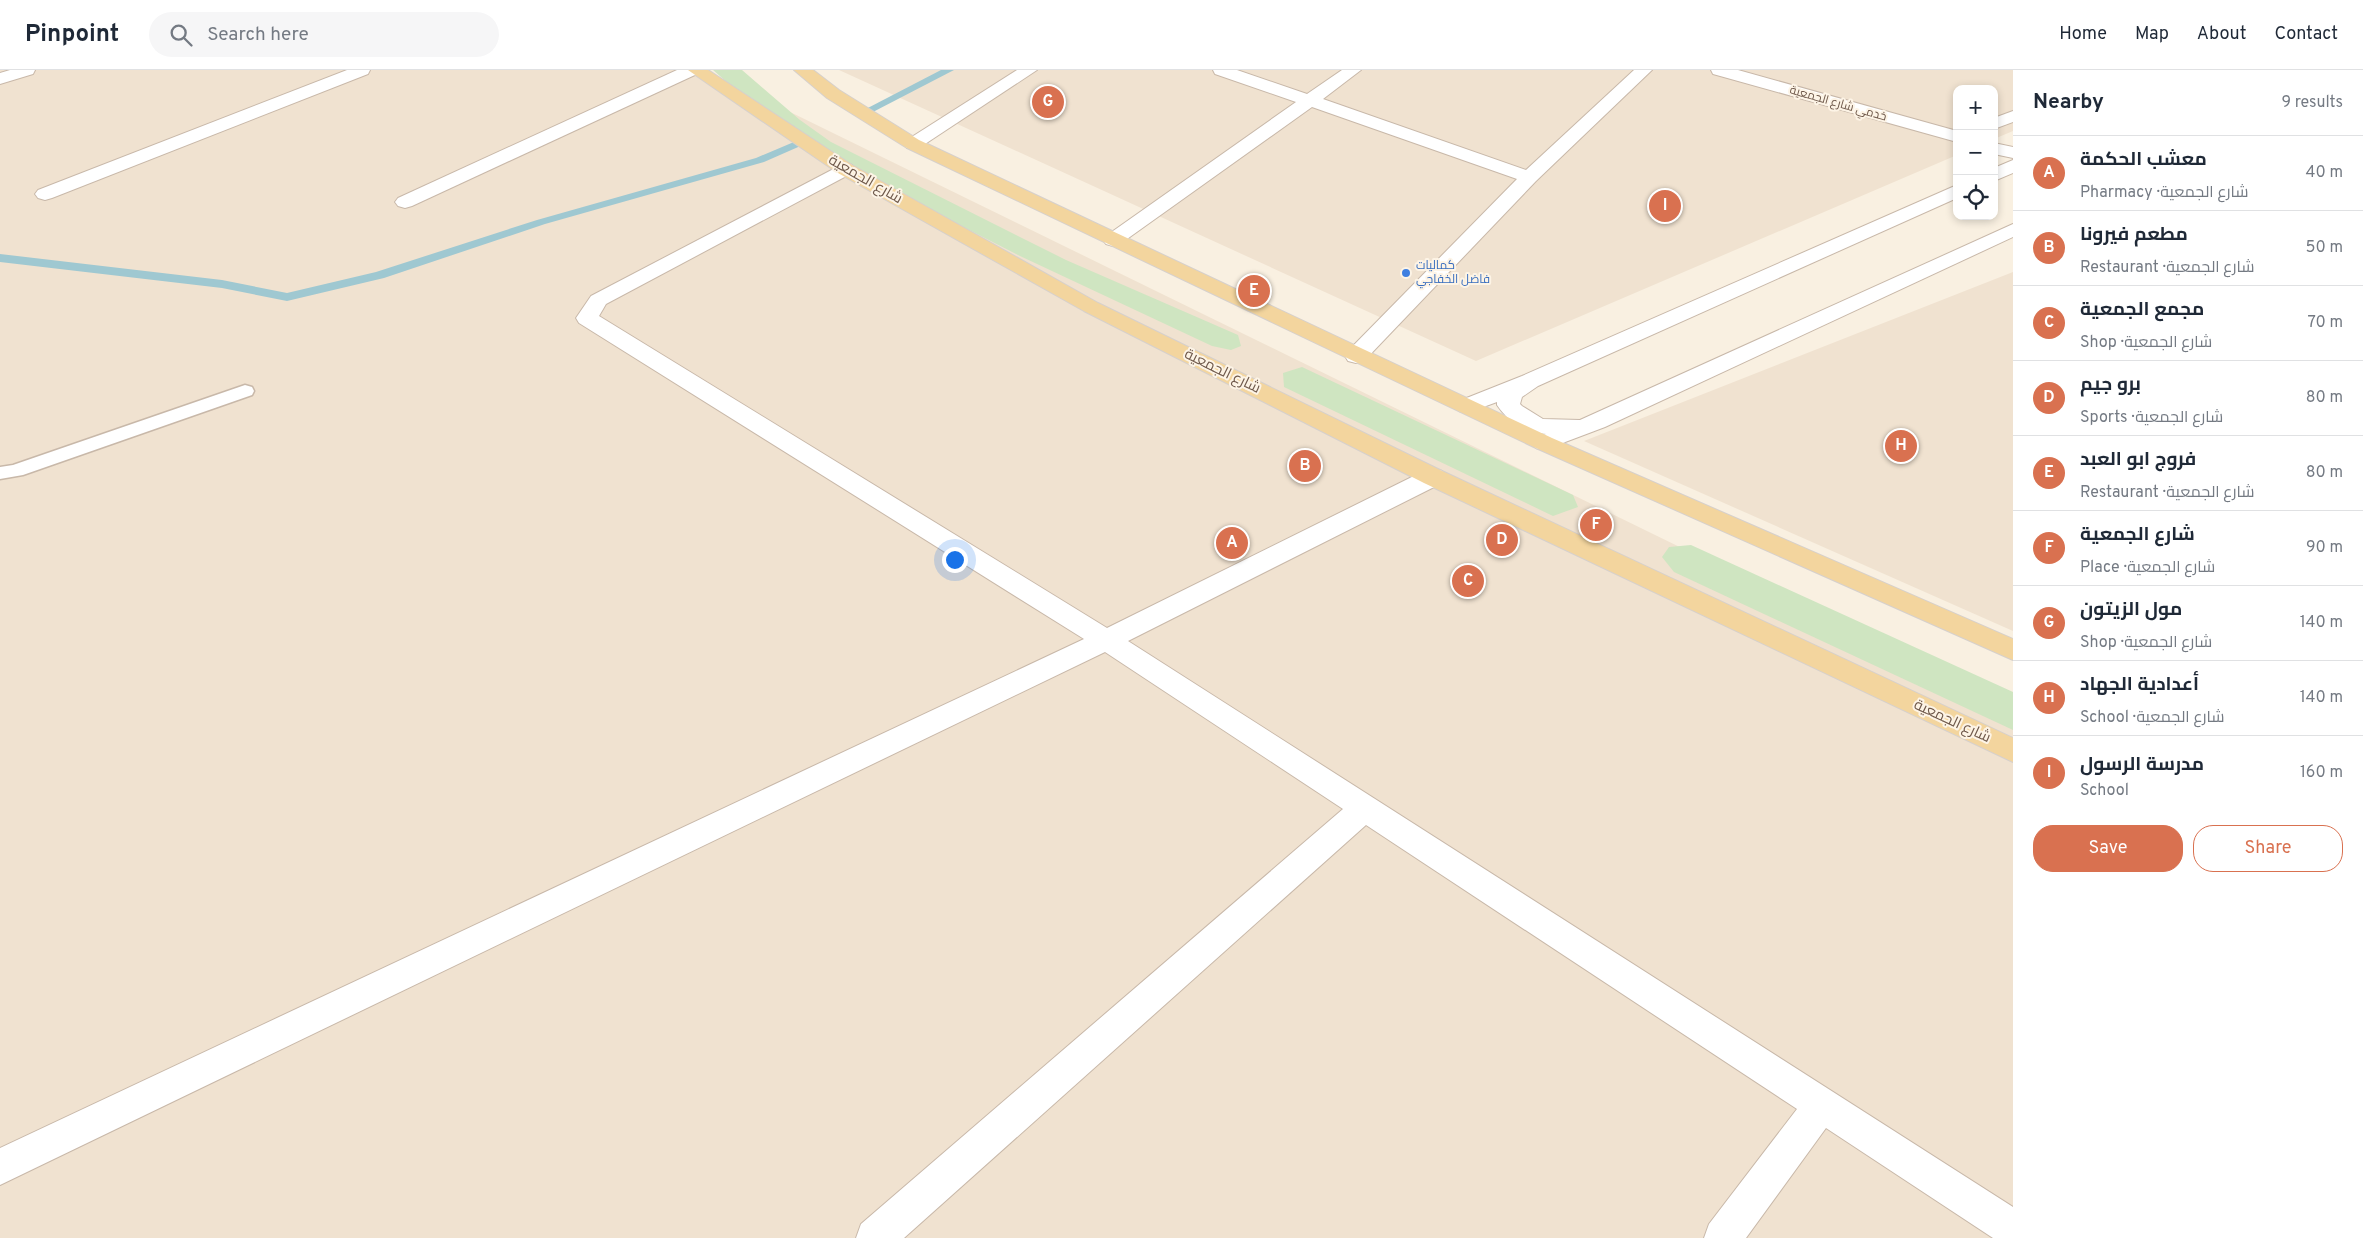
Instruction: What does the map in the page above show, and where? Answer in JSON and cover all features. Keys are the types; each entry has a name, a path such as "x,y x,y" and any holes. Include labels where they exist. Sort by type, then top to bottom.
{"main road":[{"name":"شارع الجمعية","path":"696,70 742,98 809,147 845,169 1091,307 1434,477 2013,751"},
{"path":"802,70 833,94 913,144 1112,240 1544,443 2013,650"}],"street":[{"path":"0,79 26,70"},
{"path":"45,194 362,70"},
{"path":"405,202 691,70"},
{"path":"913,144 1029,70"},
{"path":"1222,70 1529,177"},
{"path":"1112,240 1353,70"},
{"path":"1356,356 1529,177 1644,70"},
{"name":"خدمي شارع الجمعية","path":"1719,70 1953,136"},
{"path":"1998,122 2013,116"},
{"path":"1998,149 2013,153"},
{"path":"1998,173 2013,166"},
{"path":"845,169 598,300 586,318 1106,640 2013,1229"},
{"path":"1467,406 1530,381 1953,193"},
{"path":"1544,443 1597,422 2013,230"},
{"path":"1530,381 1511,394 1508,405 1519,417 1543,426 1568,428 1597,422"},
{"path":"0,1167 1106,640 1434,477"},
{"path":"875,1238 1365,808"},
{"path":"1723,1238 1822,1105"}],"lane":[{"path":"0,474 245,391"}],"shaded area":[{"path":"0,70 704,70 2013,710 2013,1238 0,1238"},
{"path":"839,70 2013,70 2013,131 1998,137 1998,85 1953,85 1953,157 1476,361"},
{"path":"2013,272 2013,631 1584,441"}],"green space":[{"path":"713,70 742,70 800,120 831,142 1066,260 1238,335 1241,346 1231,350 1212,346 1020,256 864,176 738,92"},
{"path":"1302,367 1573,495 1578,507 1553,516 1284,387 1283,373"},
{"path":"1691,545 2013,692 2013,730 1674,572 1662,557 1669,547"}],"waterway":[{"path":"867,111 949,70"},
{"path":"0,258 222,284 287,297 380,275 541,222 760,160 801,142"}],"place":[{"name":"مول الزيتون","path":"1048,102"},
{"name":"مدرسة الرسول","path":"1665,206"},
{"name":"كماليات فاضل الخفاجي","path":"1406,273"},
{"name":"فروج ابو العبد","path":"1254,291"},
{"name":"أعدادية الجهاد","path":"1901,446"},
{"name":"مطعم فيرونا","path":"1305,466"},
{"name":"شارع الجمعية","path":"1596,525"},
{"name":"برو جيم","path":"1502,540"},
{"name":"معشب الحكمة","path":"1232,543"},
{"name":"مجمع الجمعية","path":"1468,581"}]}
